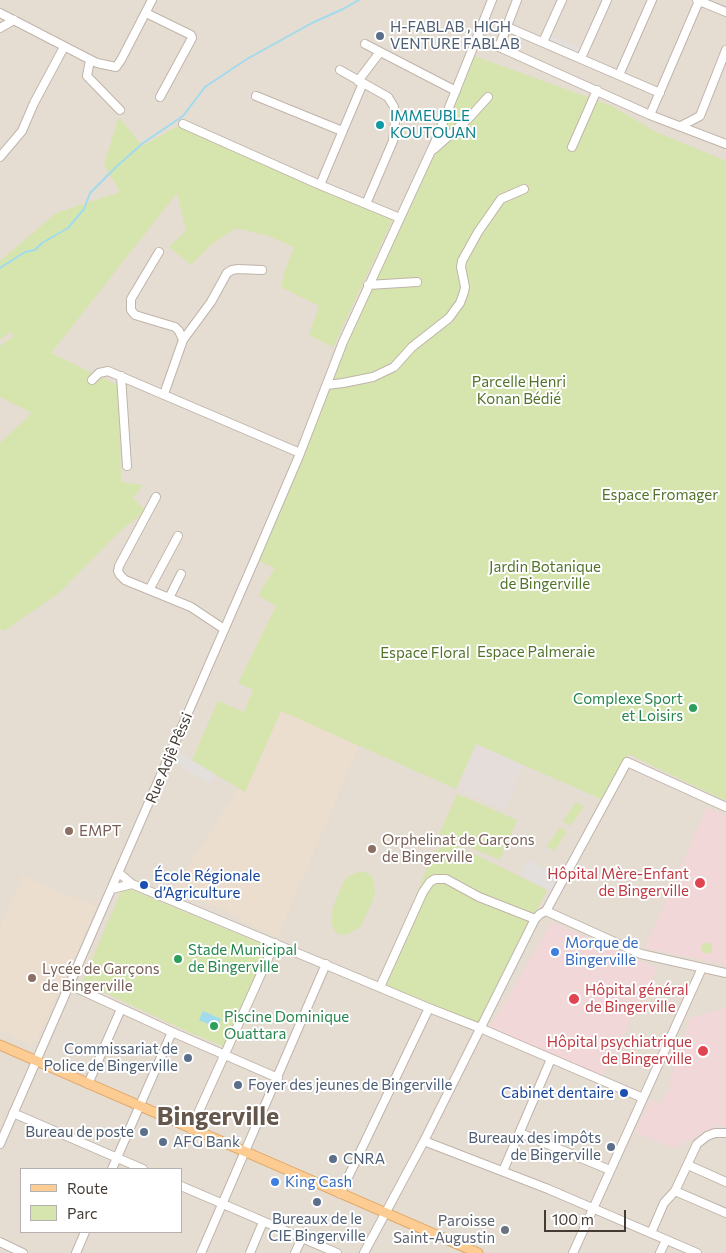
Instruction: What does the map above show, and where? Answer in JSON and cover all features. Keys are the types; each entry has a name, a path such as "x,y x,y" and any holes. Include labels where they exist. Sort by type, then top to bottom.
{"main road":[{"path":"0,1046 478,1253"}],"street":[{"path":"0,13 90,60 116,67 152,0"},
{"name":"Rue Adjê Pêssi","path":"0,1144 300,453 343,342 431,152 492,0"},
{"path":"499,47 517,0"},
{"path":"543,42 562,0"},
{"path":"581,58 607,0"},
{"path":"619,75 652,0"},
{"path":"650,115 698,0 726,12"},
{"path":"146,13 191,35 192,38 160,97"},
{"path":"0,28 14,20"},
{"path":"507,27 660,93"},
{"path":"477,37 650,115 726,144"},
{"path":"365,44 456,91"},
{"path":"0,157 22,131 34,103 64,47"},
{"path":"681,126 700,116 726,50"},
{"path":"320,185 360,82 380,52"},
{"path":"90,60 87,76 120,110"},
{"path":"340,70 392,101 394,107 393,141 366,204"},
{"path":"572,147 597,90"},
{"path":"256,96 342,131"},
{"path":"431,152 469,118 488,97"},
{"path":"184,124 320,185 400,218"},
{"path":"326,384 343,383 373,377 394,367 412,347 449,318 460,303 464,292 462,261 478,232 501,199 524,189"},
{"path":"159,252 131,299 131,310 135,315 175,327 183,340"},
{"path":"164,394 183,340 211,302 227,274 238,268 262,270"},
{"path":"368,285 417,282"},
{"path":"92,380 99,373 108,371 300,453"},
{"path":"121,376 127,466"},
{"path":"156,497 118,571 125,580 191,608 224,629"},
{"path":"150,590 178,536"},
{"path":"169,598 181,574"},
{"path":"364,1253 424,1141 535,919 546,911 627,762 726,807"},
{"path":"119,873 132,884 480,1028 643,1098"},
{"path":"380,987 423,892 430,882 435,879 446,879 480,897 535,919"},
{"path":"112,889 132,884"},
{"path":"546,911 641,954 726,973"},
{"path":"191,1129 275,943"},
{"path":"201,1253 326,964"},
{"path":"573,1253 702,968"},
{"path":"70,984 172,1032 278,1078"},
{"path":"88,1084 121,1008"},
{"path":"340,1194 429,1008"},
{"path":"113,1168 172,1032"},
{"path":"503,1171 551,1059"},
{"path":"13,1113 141,1168"},
{"path":"520,1133 610,1170"},
{"path":"651,1234 664,1203 674,1191 697,1144 702,1139 715,1133 726,1133"},
{"path":"424,1141 593,1208 696,1253"},
{"path":"688,1164 726,1182"},
{"path":"182,1186 337,1253"},
{"path":"674,1191 726,1213"},
{"path":"250,1253 263,1222"},
{"path":"76,1253 85,1233"},
{"path":"295,1253 302,1238"},
{"path":"660,1253 666,1240"},
{"path":"0,1242 24,1253"}],"shaded area":[{"path":"0,0 726,0 726,1253 0,1253"},
{"path":"550,35 582,49 580,53 548,39"},
{"path":"281,710 359,746 278,937 241,921 240,916 233,914 229,916 228,910 171,892 238,788 245,792"},
{"path":"476,744 523,765 504,810 456,789"},
{"path":"180,753 216,775 210,784 175,763"},
{"name":"Hôpital Mère-Enfant de Bingerville","path":"707,807 726,816 726,965 645,948"},
{"path":"529,860 559,876 551,891 520,875"},
{"name":"Lycée de Garçons de Bingerville","path":"22,876 97,907 34,1046 0,1030 0,927"},
{"name":"Hôpital général de Bingerville","path":"552,922 657,968 601,1078 489,1029"},
{"name":"Hôpital psychiatrique de Bingerville","path":"726,1008 726,1126 717,1126 674,1148 635,1132 650,1100 661,1104 666,1092 672,1090 669,1084 690,1018"}],"green space":[{"name":"Jardin Botanique de Bingerville","path":"469,54 612,106 654,131 726,161 726,801 628,754 601,799 476,744 456,789 281,711 245,792 192,760 218,701 244,712 253,690 238,683 276,606 258,595 275,568 257,560 297,455"},
{"path":"119,117 142,146 180,125 393,219 333,347 309,335 319,306 281,287 294,247 269,236 236,228 212,244 191,265 169,247 186,231 177,193 51,353 119,386 121,482 143,485 133,498 146,511 120,531 60,592 4,631 0,629 0,443 32,413 0,397 0,346 14,336 10,332 0,340 0,261 56,213 120,192 104,164"},
{"path":"457,794 517,820 500,860 439,834"},
{"path":"576,802 584,807 570,826 563,821"},
{"path":"560,827 567,832 554,851 547,846"},
{"path":"452,843 547,890 477,1028 381,984 433,852"},
{"path":"362,871 370,874 374,882 375,892 373,900 361,926 348,934 339,935 333,928 331,920 333,907 345,879"},
{"name":"Stade Municipal de Bingerville","path":"130,889 269,947 225,1047 82,982 121,892"},
{"path":"707,942 713,948 707,954 701,948"}],"water":[{"path":"203,1011 221,1019 218,1028 199,1020"}],"waterway":[{"path":"0,268 25,252 35,250 42,243 68,228 84,209 90,193 143,143 183,116 205,87 247,59 312,23 359,0"}],"place":[{"name":"H-FABLAB , HIGH VENTURE FABLAB","path":"380,36"},
{"name":"IMMEUBLE KOUTOUAN","path":"380,125"},
{"name":"Complexe Sport et Loisirs","path":"693,708"},
{"name":"EMPT","path":"69,831"},
{"name":"Orphelinat de Garçons de Bingerville","path":"372,849"},
{"name":"Hôpital Mère-Enfant de Bingerville","path":"700,883"},
{"name":"École Régionale d’Agriculture","path":"144,885"},
{"name":"Morque de Bingerville","path":"555,952"},
{"name":"Stade Municipal de Bingerville","path":"178,959"},
{"name":"Lycée de Garçons de Bingerville","path":"32,978"},
{"name":"Hôpital général de Bingerville","path":"574,999"},
{"name":"Piscine Dominique Ouattara","path":"214,1026"},
{"name":"Hôpital psychiatrique de Bingerville","path":"703,1051"},
{"name":"Commissariat de Police de Bingerville","path":"188,1058"},
{"name":"Foyer des jeunes de Bingerville","path":"238,1085"},
{"name":"Cabinet dentaire","path":"624,1093"},
{"name":"Bureau de poste","path":"144,1132"},
{"name":"AFG Bank","path":"163,1142"},
{"name":"Bureaux des impôts de Bingerville","path":"611,1147"},
{"name":"CNRA","path":"333,1159"},
{"name":"King Cash","path":"275,1182"},
{"name":"Bureaux de le CIE Bingerville","path":"317,1202"},
{"name":"Paroisse Saint-Augustin","path":"505,1230"}],"district":[{"name":"Bingerville","path":"218,1117"}],"park label":[{"name":"Parcelle Henri Konan Bédié","path":"519,390"},
{"name":"Espace Fromager","path":"660,495"},
{"name":"Espace Palmeraie","path":"536,652"},
{"name":"Espace Floral","path":"425,653"}]}
